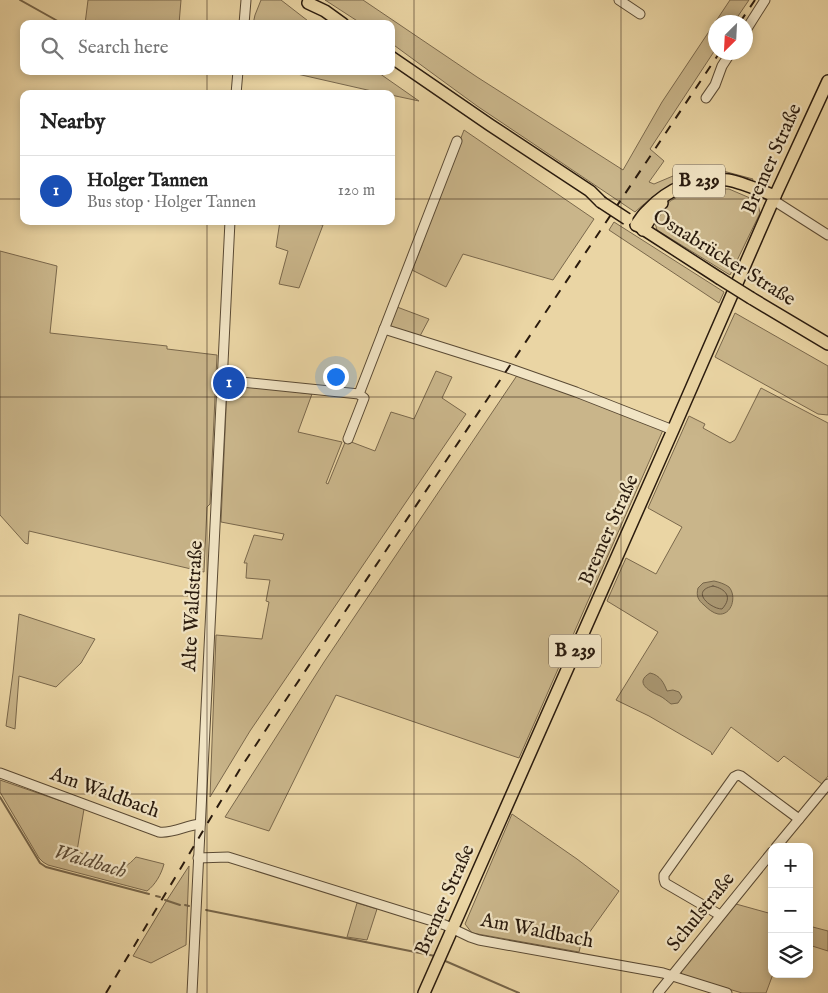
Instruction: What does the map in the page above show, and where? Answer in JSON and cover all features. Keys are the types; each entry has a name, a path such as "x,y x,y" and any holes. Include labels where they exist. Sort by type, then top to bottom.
{"main road":[{"path":"306,2 327,20"},
{"path":"306,2 325,11 337,20"},
{"name":"Osnabrücker Straße","path":"395,60 590,191 601,202"},
{"name":"Osnabrücker Straße","path":"395,68 586,196 601,202 751,298 828,344"},
{"name":"Bremer Straße","path":"424,993 773,200 828,81"},
{"name":"B 239","path":"635,224 650,221 658,206 672,195 695,186 710,183 728,184 773,200"}],"street":[{"path":"245,20 246,0"},
{"path":"245,20 252,0"},
{"path":"619,0 640,14"},
{"path":"753,19 765,0"},
{"path":"706,98 715,85 726,60"},
{"path":"236,90 238,75"},
{"path":"358,394 457,141"},
{"path":"773,200 828,235"},
{"name":"Alte Waldstraße","path":"192,993 230,225"},
{"path":"384,329 508,368 673,430"},
{"path":"222,380 358,394 364,398 348,439"},
{"name":"Am Waldbach","path":"0,773 159,832 164,833 191,824 200,824"},
{"path":"720,915 666,882 664,875 734,777 741,776 800,818"},
{"path":"779,843 828,784"},
{"name":"Am Waldbach","path":"198,858 228,857 445,925 480,940 654,971 727,993"},
{"name":"Schulstraße","path":"658,993 768,857"}],"shaded area":[{"path":"88,0 181,0 179,20 86,20"},
{"path":"261,0 281,0 307,20 254,20"},
{"path":"325,0 363,0 393,20 356,20"},
{"path":"730,0 749,0 739,15 720,15"},
{"path":"395,22 477,77 623,170 662,102 708,33 708,60 650,149 664,161 649,182 654,184 680,173 712,168 753,179 752,182 718,174 694,176 683,179 653,196 635,212 477,106 395,46"},
{"path":"302,75 382,75 419,101 395,96 395,90 367,90"},
{"path":"464,130 594,219 553,280 463,254 446,287 412,270 422,245 420,244"},
{"path":"709,189 729,189 750,198 758,204 760,213 730,275 657,230 655,223 662,209 672,200 690,193"},
{"path":"614,222 724,292 719,303 609,230"},
{"path":"279,225 323,225 299,288 279,284 288,251 276,247"},
{"path":"0,251 57,266 50,333 167,346 167,349 217,355 210,504 207,507 204,572 29,531 28,544 0,515"},
{"path":"397,307 429,319 420,336 389,327"},
{"path":"735,313 828,366 828,415 818,414 715,357"},
{"path":"436,371 452,377 442,398 466,414 250,731 210,797 216,635 262,639 269,602 266,601 270,580 246,578 247,563 244,563 254,535 282,540 284,534 221,522 227,388 231,384 312,394 298,432 342,442 326,483 328,484 346,440 375,451 391,412 414,419"},
{"path":"518,374 663,430 519,758 336,695 269,831 225,817 324,662"},
{"path":"761,388 828,423 828,776 822,784 784,756 778,762 731,727 712,755 711,752 649,716 616,700 658,632 607,601 626,558 656,574 682,527 648,508 689,416 705,424 703,428 730,443 735,440"},
{"path":"19,614 95,639 81,663 56,687 19,676 15,729 6,726"},
{"path":"0,780 84,809 77,851 110,868 118,869 124,867 136,857 164,864 153,886 147,891 48,865 43,862 0,792"},
{"path":"512,814 619,891 589,933 587,932 583,936 579,952 472,933 465,924"},
{"path":"189,866 186,945 151,963 133,956 165,903"},
{"path":"357,903 377,909 367,940 347,937"},
{"path":"736,904 768,913 768,978 772,978 766,993 742,993 682,975 681,971"},
{"path":"813,927 828,931 828,951 813,946"}],"water":[{"path":"714,581 729,587 733,595 730,609 723,614 711,611 697,596 698,588 703,583"},
{"path":"650,673 659,677 667,691 679,692 682,697 678,703 671,704 645,687 643,680"}],"waterway":[{"path":"20,0 56,20"},
{"name":"Waldbach","path":"0,797 40,863 46,867 149,894"},
{"name":"Waldbach","path":"156,896 160,897"},
{"name":"Waldbach","path":"165,900 180,905"},
{"name":"Waldbach","path":"185,905 189,906"},
{"path":"206,910 435,956"},
{"path":"443,960 519,993"}],"railway":[{"path":"745,15 755,0"},
{"path":"106,993 240,769 715,60"}],"place":[{"name":"Holger Tannen","path":"229,383"}]}
